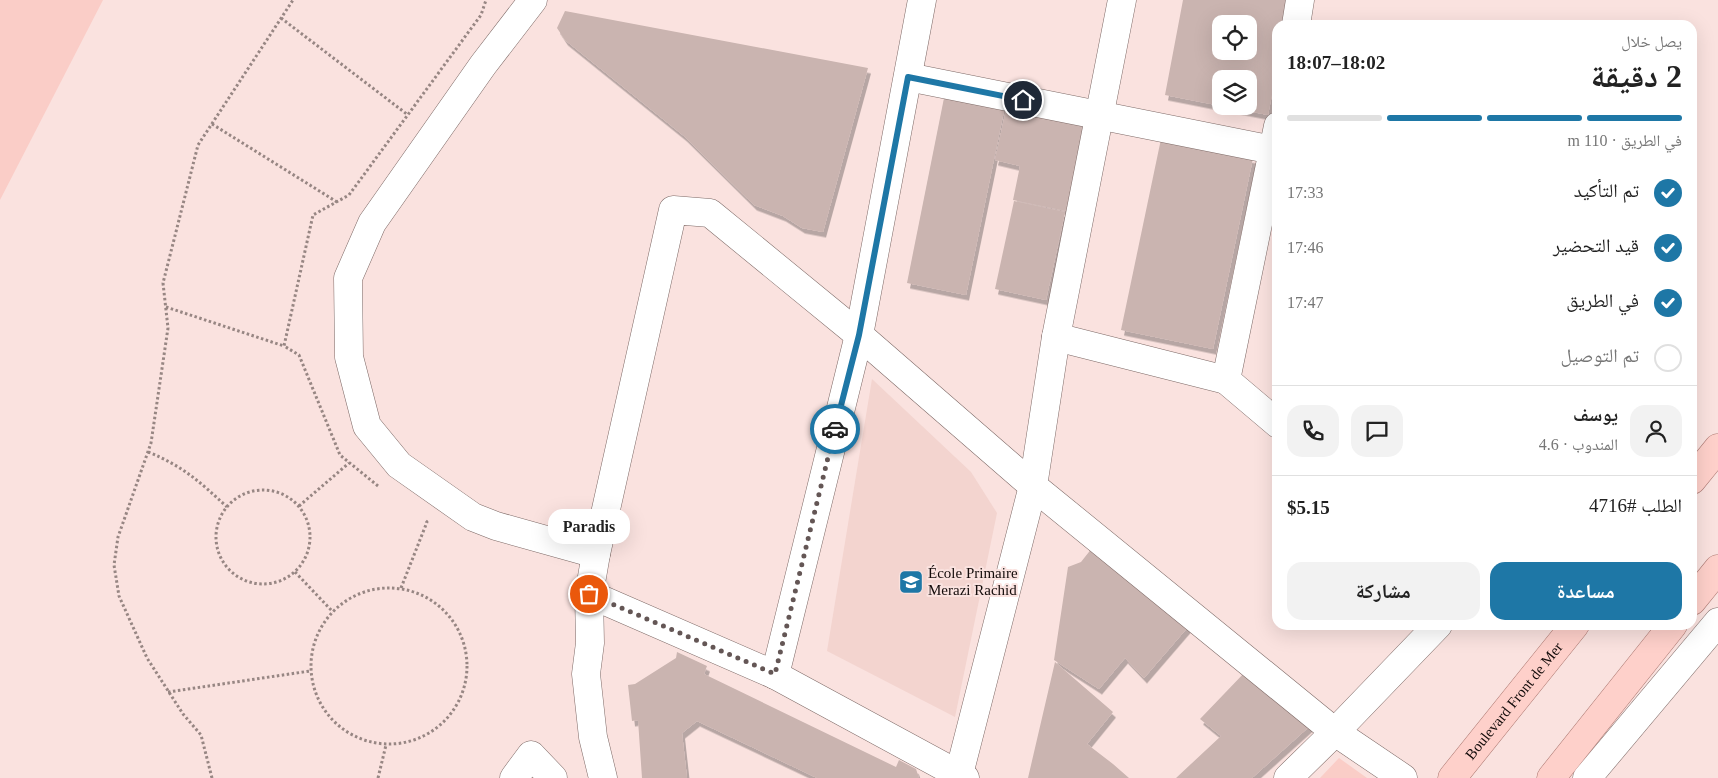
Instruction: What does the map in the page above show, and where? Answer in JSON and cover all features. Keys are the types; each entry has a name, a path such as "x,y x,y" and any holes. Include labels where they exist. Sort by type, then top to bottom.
{"main road":[{"path":"1697,474 1718,448"},
{"path":"1697,595 1718,569"},
{"name":"Boulevard Front de Mer","path":"1452,778 1571,630"},
{"path":"1551,778 1669,630"}],"street":[{"path":"533,0 372,223 348,278 349,357 367,426 399,464 473,517 496,526 596,554"},
{"path":"775,674 859,335 922,0"},
{"path":"589,594 775,674 961,777 1034,486 1056,337 1122,0"},
{"path":"1297,20 1300,0"},
{"path":"908,77 1100,116 1272,138"},
{"path":"1226,380 1272,153"},
{"path":"603,778 593,737 586,674 590,643 589,594 596,554 673,210 710,213 859,335 1034,486 1335,732 1403,778"},
{"path":"1056,337 1226,380 1272,419"},
{"path":"1587,778 1718,622"},
{"path":"1288,778 1433,630"},
{"path":"514,778 531,755 553,778"}],"path":[{"path":"212,778 201,736 183,714 146,658 119,596 114,565 118,537 151,443 168,328 163,283 198,145 293,0"},
{"path":"282,18 408,115"},
{"path":"212,124 337,202"},
{"path":"166,307 284,346"},
{"path":"148,452 170,461 192,475 228,507"},
{"path":"299,506 349,463"},
{"path":"258,490 273,491 287,496 299,506 307,518 310,532 310,547 304,561 295,572 281,581 265,584 248,582 234,574 223,563 217,548 216,531 221,516 230,502 244,494 258,490"},
{"path":"295,572 333,612"},
{"path":"401,588 416,592 438,604 454,622 465,645 468,669 463,693 451,715 433,732 410,742 386,744 356,738 334,723 318,701 310,671 311,648 322,623 333,612 341,604 365,591 401,588"},
{"path":"168,692 310,671"},
{"path":"378,778 386,744"}],"shaded area":[{"path":"0,0 103,0 0,200"},
{"name":"École Primaire Merazi Rachid","path":"872,379 971,472 997,513 955,717 827,651"},
{"path":"1339,758 1367,778 1320,778"}],"building":[{"path":"1183,0 1290,0 1286,20 1272,20 1272,95 1268,115 1257,113 1257,70 1212,70 1212,104 1165,95"},
{"path":"565,11 868,68 823,232 802,228 783,216 754,205 684,136 565,40 557,28"},
{"path":"946,88 1006,101 966,295 907,283"},
{"path":"1008,101 1086,117 1066,211 1013,200 1020,166 995,160"},
{"path":"1161,139 1253,158 1213,349 1121,330"},
{"path":"1014,201 1065,212 1046,300 995,289"},
{"path":"1096,543 1188,627 1144,678 1125,658 1099,689 1054,660 1068,567 1081,562"},
{"path":"677,652 707,666 704,674 896,767 899,760 916,769 919,778 817,778 697,721 682,733 687,778 642,778 638,720 632,721 628,685 635,684 676,658"},
{"path":"1055,662 1113,712 1087,744 1129,778 1028,778"},
{"path":"1247,670 1311,725 1252,778 1176,778 1221,736 1200,719"}],"way so far":[{"path":"589,594 775,674 835,429"}],"place":[{"name":"École Primaire Merazi Rachid","path":"911,582"},
{"name":"Paradis","path":"589,594"}],"route":[{"path":"835,429 859,335 908,77 1023,100"}]}
